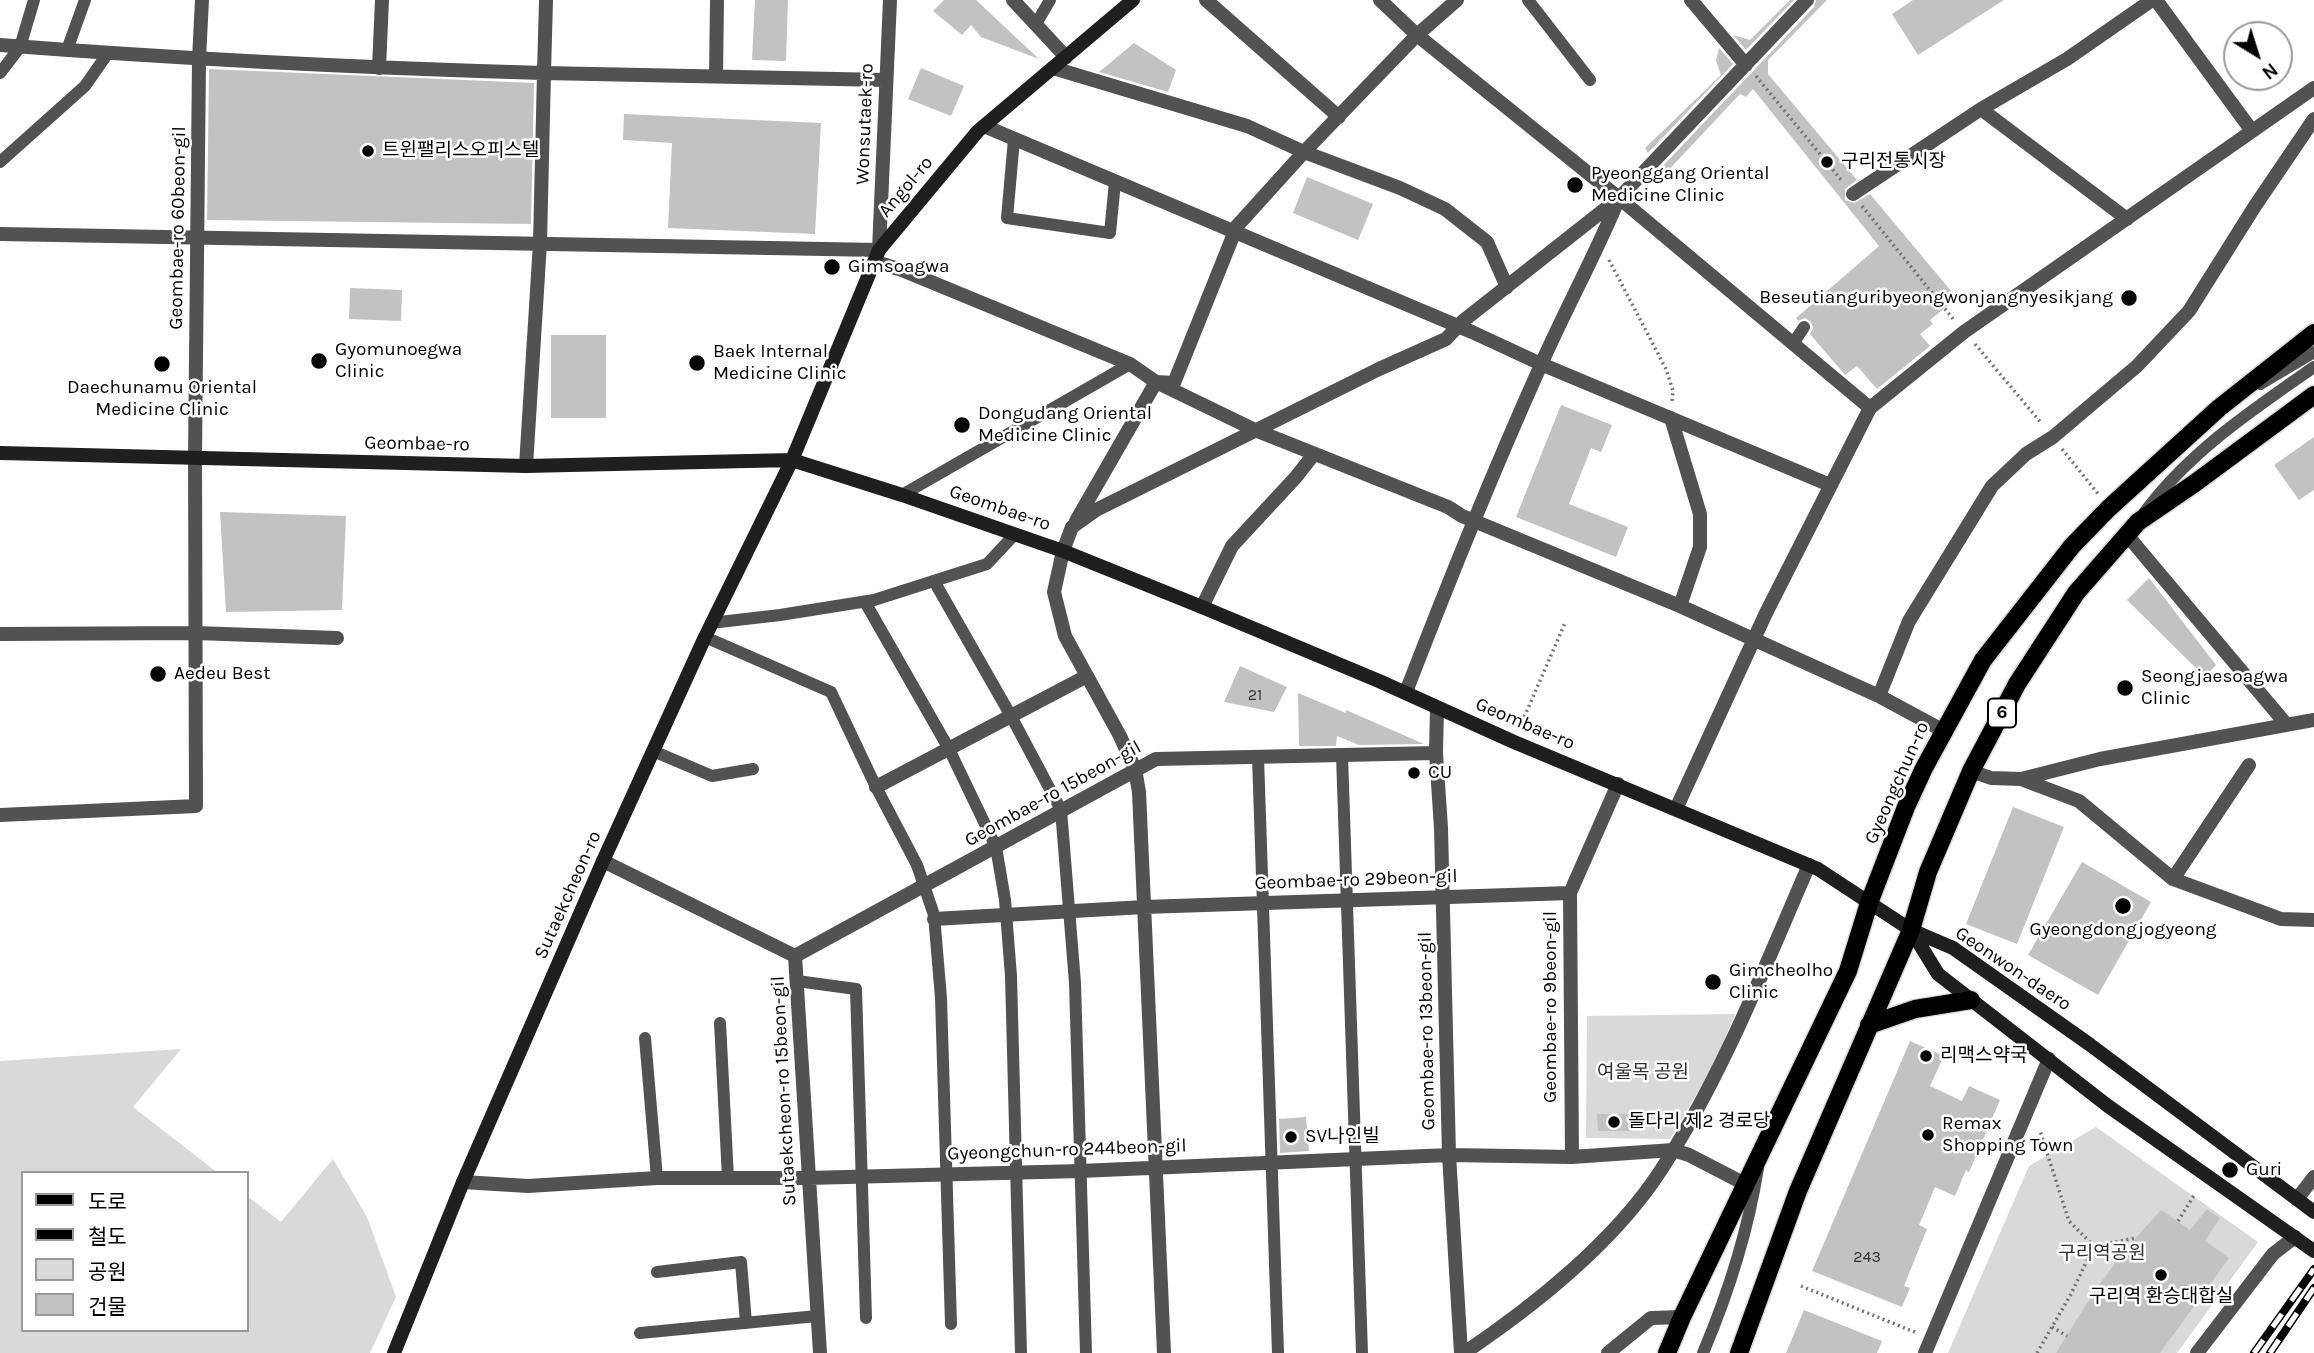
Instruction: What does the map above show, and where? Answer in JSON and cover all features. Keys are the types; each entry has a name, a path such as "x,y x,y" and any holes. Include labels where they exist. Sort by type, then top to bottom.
{"main road":[{"name":"Gyeongchun-ro","path":"1667,1353 1848,971 1869,903 1906,807 1942,730 1983,660 2072,546 2109,508 2219,408 2314,333"},
{"name":"6","path":"1739,1353 1798,1191 1912,930 1928,872 1971,771 2017,684 2076,593 2132,528 2314,395"},
{"path":"1869,1025 1915,1009 1971,1000"}],"street":[{"name":"Geombae-ro 60beon-gil","path":"0,815 196,806 195,457 202,0"},
{"path":"380,68 382,0"},
{"path":"526,466 540,243 546,0"},
{"path":"716,76 717,0"},
{"name":"Wonsutaek-ro","path":"878,256 890,0"},
{"path":"1013,0 1066,57"},
{"name":"Angol-ro","path":"792,460 878,256 984,125 1133,0"},
{"path":"1206,0 1339,117"},
{"path":"1380,0 1417,35 1619,198 1870,408"},
{"path":"1156,382 1174,383 1237,226 1417,35 1457,0"},
{"path":"1692,0 1746,65"},
{"path":"1072,527 1096,510 1255,430 1446,339 1458,326 1619,198 1807,0"},
{"path":"1853,194 1981,109 2067,58 2154,0 2252,131"},
{"path":"0,46 380,68 885,80"},
{"path":"1052,68 1247,126 1445,209 1487,242 1507,287"},
{"path":"1676,809 1754,640 1870,408 1964,331 2314,88"},
{"path":"1981,109 2127,219"},
{"path":"1879,696 1909,621 1992,486 2026,454 2053,437 2137,366 2189,311 2314,119"},
{"path":"984,125 1458,326 1541,365 1830,485"},
{"path":"1406,692 1473,521 1541,365 1600,244 1619,198"},
{"path":"0,234 540,243 878,256 902,270 1130,364 1156,382 1255,430 1448,507 1473,521 1680,606 1879,696 1942,730"},
{"path":"1156,382 1072,527 1063,551 1054,592 1065,636 1121,736 1135,769 1139,792 1164,1353"},
{"path":"1671,418 1700,514 1700,547 1680,606"},
{"name":"Geombae-ro","path":"0,453 526,466 792,460 1063,551 1406,692 1514,742 1809,865 1912,930"},
{"path":"1202,607 1232,545 1314,454"},
{"name":"Sutaekcheon-ro","path":"394,1353 463,1182 603,861 708,630 792,460"},
{"path":"2132,528 2286,724"},
{"path":"0,634 196,633 337,638"},
{"path":"876,787 1087,676"},
{"name":"Geombae-ro 13beon-gil","path":"1437,708 1436,752 1443,896 1449,1155 1463,1353"},
{"path":"1971,771 1991,778 2021,779 2100,759 2314,720"},
{"name":"Geombae-ro 15beon-gil","path":"796,956 1156,759 1436,752"},
{"path":"2173,879 2249,765"},
{"path":"2021,779 2079,801 2173,879 2281,919 2314,920"},
{"name":"Geombae-ro 9beon-gil","path":"1572,1157 1570,893 1618,784"},
{"name":"Sutaekcheon-ro 15beon-gil","path":"603,861 796,956 820,1353"},
{"path":"1463,1353 1540,1298 1624,1218 1661,1171 1726,1054 1809,865"},
{"name":"Geombae-ro 29beon-gil","path":"934,919 1144,907 1570,893"},
{"name":"Geonwon-daero","path":"1912,930 1938,974 2119,1114 2314,1251"},
{"name":"Geonwon-daero","path":"1912,930 1953,948 2090,1044 2314,1212"},
{"path":"1925,1353 2049,1059"},
{"name":"Gyeongchun-ro 244beon-gil","path":"463,1182 528,1186 657,1178 808,1178 1080,1171 1449,1155 1572,1157 1673,1150 1689,1155 1745,1184"},
{"path":"2297,1199 2314,1177"},
{"path":"2197,1353 2273,1254 2295,1237"},
{"path":"1608,1353 1651,1318 1682,1317"}],"lane":[{"path":"0,73 20,47 34,0"},
{"path":"67,50 85,0"},
{"path":"1036,24 1050,0"},
{"path":"1528,0 1590,80"},
{"path":"0,162 85,86 108,53"},
{"path":"1014,139 1007,218 1110,233 1115,182"},
{"path":"1793,344 1804,327"},
{"path":"2219,408 2314,352"},
{"path":"902,495 1130,364"},
{"path":"2132,528 2163,487 2197,453 2314,367"},
{"path":"708,630 780,615 865,602 934,581 987,564 1015,534"},
{"path":"934,581 1061,810 1074,983 1086,1353"},
{"path":"865,602 949,749 996,847 1011,976 1020,1353"},
{"path":"708,630 831,692 917,865 934,919 942,998 951,1324"},
{"path":"653,751 712,776 753,769"},
{"path":"1342,755 1362,1353"},
{"path":"1258,757 1278,1353"},
{"path":"797,981 856,989 866,1318"},
{"path":"720,1023 728,1178"},
{"path":"645,1038 657,1178"},
{"path":"1703,1353 1723,1307 1754,1194 1759,1161"},
{"path":"657,1272 741,1262 746,1323"},
{"path":"640,1333 817,1316"}],"path":[{"path":"1746,65 2109,508"},
{"path":"1600,244 1666,369 1673,391 1671,418"},
{"path":"1514,742 1565,622"},
{"path":"2040,1131 2069,1221 2094,1246"},
{"path":"2178,1221 2195,1194"},
{"path":"2094,1246 2136,1238"},
{"path":"2037,1353 2070,1296 2094,1246"},
{"path":"1801,1286 1916,1333"},
{"path":"2052,1327 2067,1336"}],"green space":[{"name":"여울목 공원","path":"1735,1014 1715,1063 1670,1139 1586,1138 1587,1016"},
{"path":"181,1049 133,1107 215,1171 21,1171 21,1332 248,1332 248,1197 281,1222 333,1159 367,1217 396,1297 370,1353 0,1353 0,1061"},
{"name":"구리역공원","path":"2096,1127 2258,1242 2177,1353 1948,1353 2029,1166"}],"building":[{"path":"755,0 788,0 786,61 752,60"},
{"path":"944,0 976,0 1039,59 981,37 971,25 962,35 933,11"},
{"path":"1790,0 1794,0 1746,50 1733,35 1750,40"},
{"path":"1816,0 1827,0 1768,60 1768,74 1857,180 1845,189 1845,200 1854,203 1870,194 1957,298 1930,320 1933,324 1920,334 1930,346 1877,389 1857,366 1845,375 1810,334 1813,328 1811,322 1805,318 1798,321 1796,318 1879,246 1753,89 1746,97 1740,94 1662,177 1658,171 1814,7"},
{"path":"1913,0 2004,0 1918,55 1892,14"},
{"path":"1134,43 1176,70 1168,92 1099,72"},
{"path":"1719,48 1733,64 1648,153 1645,148 1721,75 1716,61"},
{"path":"921,68 964,86 951,116 908,99"},
{"name":"트윈팰리스오피스텔","path":"209,69 534,83 531,224 207,220"},
{"path":"624,114 821,123 815,234 668,228 672,143 623,140"},
{"path":"1307,177 1373,204 1358,240 1293,213"},
{"path":"350,288 402,290 401,321 349,319"},
{"path":"551,335 606,335 606,418 551,418"},
{"path":"1561,405 1612,425 1601,452 1591,448 1569,504 1628,527 1616,557 1516,517"},
{"path":"2314,437 2314,490 2299,500 2274,465"},
{"path":"220,512 346,516 342,610 226,612"},
{"path":"2149,578 2216,665 2205,677 2127,600"},
{"path":"1240,666 1287,687 1274,712 1224,702"},
{"path":"1298,693 1346,713 1346,710 1424,744 1359,745 1337,736 1336,746 1299,746"},
{"path":"2013,807 2064,827 2017,944 1966,924"},
{"path":"2082,862 2151,902 2098,995 2028,955"},
{"name":"Remax Shopping Town","path":"1910,1041 1944,1056 1930,1086 1962,1101 1969,1086 2000,1100 1969,1172 1966,1170 1955,1196 1935,1187 1919,1225 1927,1229 1904,1286 1910,1288 1902,1307 1812,1271"},
{"name":"돌다리 제2 경로당","path":"1597,1114 1630,1114 1631,1131 1598,1131"},
{"name":"SV나인빌","path":"1306,1117 1309,1151 1280,1153 1279,1119"},
{"name":"구리역 환승대합실","path":"2207,1209 2220,1218 2205,1241 2229,1258 2160,1353 2056,1353 2094,1292 2124,1251 2161,1210 2190,1230"},
{"path":"1804,1310 1882,1341 1877,1353 1786,1353"}],"railway":[{"path":"2254,1353 2314,1269"},
{"path":"2270,1353 2314,1288"}],"place":[{"name":"트윈팰리스오피스텔","path":"368,151"},
{"name":"구리전통시장","path":"1827,162"},
{"name":"Pyeonggang Oriental Medicine Clinic","path":"1575,185"},
{"name":"Gimsoagwa","path":"832,267"},
{"name":"Beseutianguribyeongwonjangnyesikjang","path":"2129,298"},
{"name":"Gyomunoegwa Clinic","path":"319,361"},
{"name":"Baek Internal Medicine Clinic","path":"697,363"},
{"name":"Daechunamu Oriental Medicine Clinic","path":"162,364"},
{"name":"Dongudang Oriental Medicine Clinic","path":"962,425"},
{"name":"Aedeu Best","path":"158,674"},
{"name":"Seongjaesoagwa Clinic","path":"2125,688"},
{"name":"CU","path":"1414,773"},
{"name":"Gyeongdongjogyeong","path":"2123,906"},
{"name":"Gimcheolho Clinic","path":"1713,982"},
{"name":"리맥스약국","path":"1926,1056"},
{"name":"돌다리 제2 경로당","path":"1614,1122"},
{"name":"Remax Shopping Town","path":"1928,1135"},
{"name":"SV나인빌","path":"1291,1137"},
{"name":"Guri","path":"2230,1170"},
{"name":"구리역 환승대합실","path":"2161,1275"}]}
